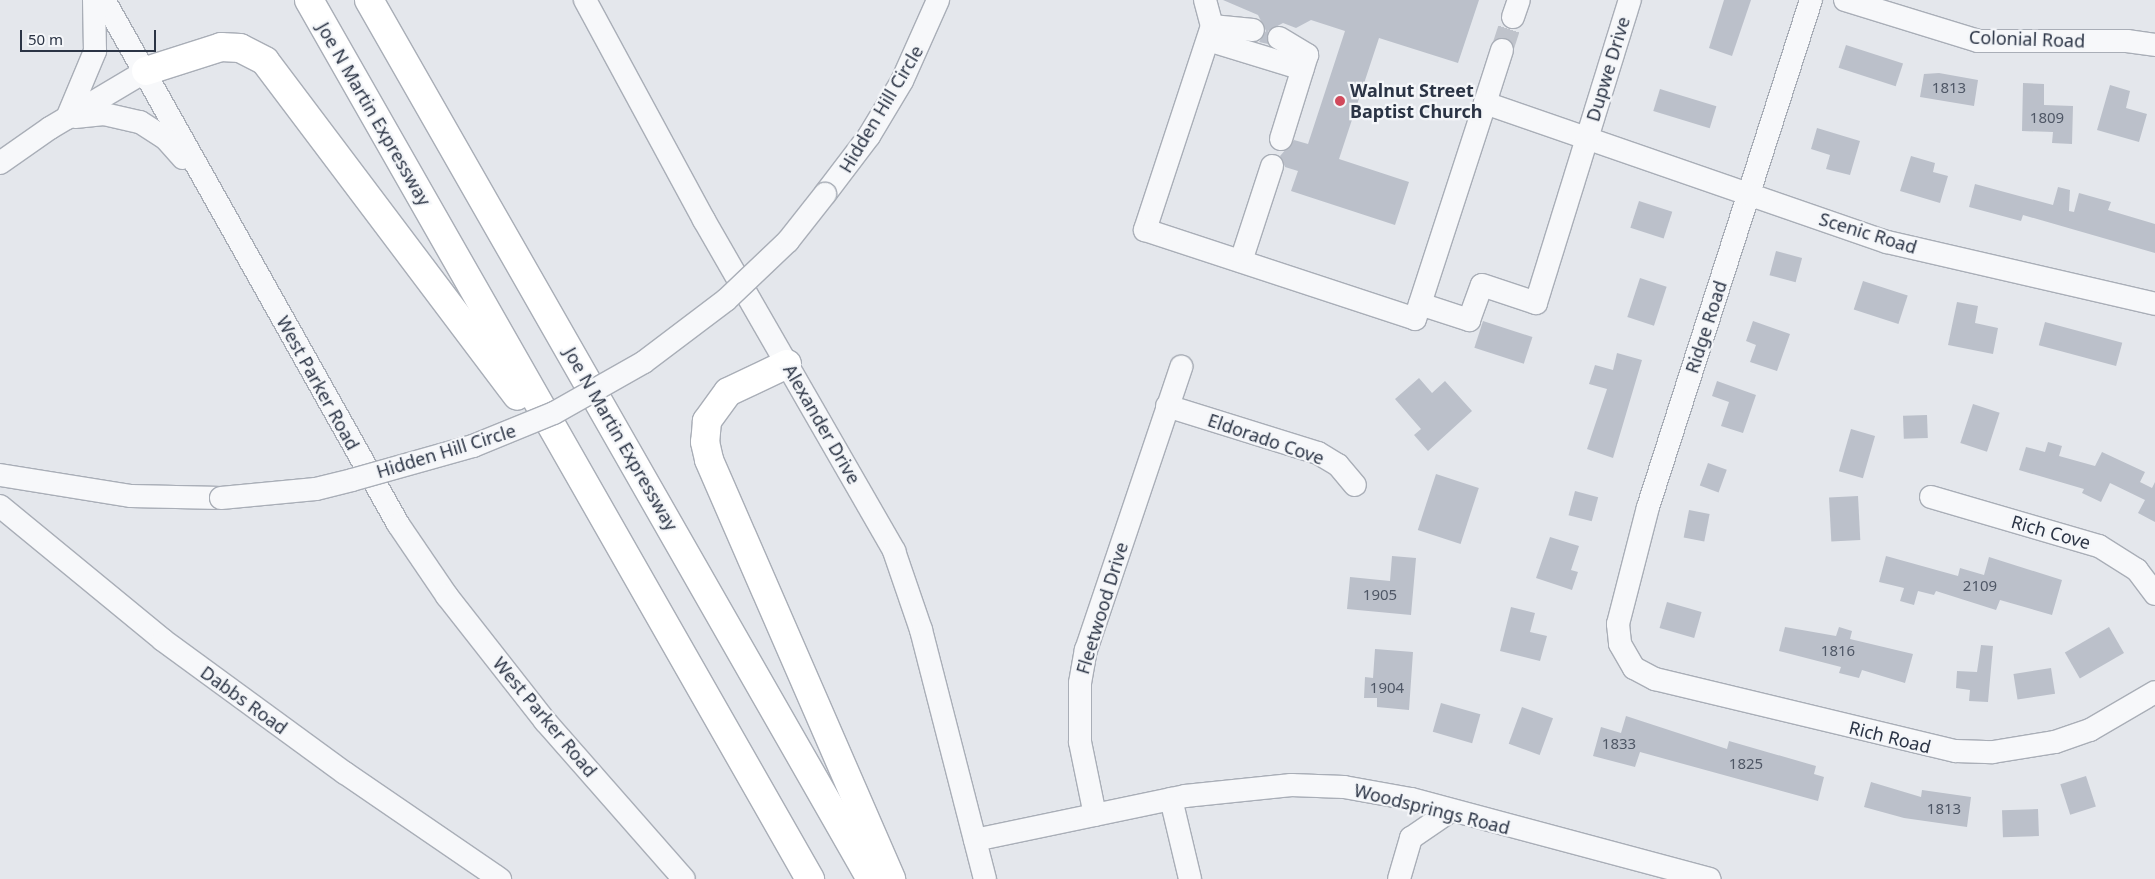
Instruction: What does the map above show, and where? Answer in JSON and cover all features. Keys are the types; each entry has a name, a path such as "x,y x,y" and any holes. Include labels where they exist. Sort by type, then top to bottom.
{"highway":[{"name":"Joe N Martin Expressway","path":"310,0 810,879"},
{"name":"Joe N Martin Expressway","path":"370,0 871,879"},
{"path":"146,71 221,47 240,48 265,61 586,488"},
{"path":"788,364 728,392 707,421 705,442 709,460 891,879"}],"street":[{"path":"67,118 95,51 94,0"},
{"name":"West Parker Road","path":"104,0 146,71 208,186 398,524 447,596 544,720 684,879"},
{"name":"Alexander Drive","path":"585,0 704,220 894,550 921,630 985,879"},
{"name":"Hidden Hill Circle","path":"0,475 130,496 220,498 316,489 473,446 554,413 644,362 726,300 788,241 869,136 902,81 938,0"},
{"path":"1205,0 1210,33 1145,230 1415,319 1502,50"},
{"name":"Dupwe Drive","path":"1420,304 1470,320 1482,286 1536,303 1630,0"},
{"name":"Ridge Road","path":"1626,656 1620,644 1618,624 1648,508 1811,0"},
{"name":"Colonial Road","path":"1845,0 1978,41 2128,41 2155,45"},
{"path":"1210,33 1253,30"},
{"path":"1210,33 1303,69"},
{"path":"1279,38 1307,55 1281,139"},
{"path":"0,163 67,118 146,71"},
{"name":"Scenic Road","path":"1485,103 1887,242 2155,304"},
{"path":"67,118 104,114 140,122 165,138 208,186"},
{"path":"1241,261 1272,166"},
{"name":"Fleetwood Drive","path":"1095,815 1080,742 1080,684 1086,650 1181,367"},
{"name":"Eldorado Cove","path":"1167,406 1318,452 1338,465 1356,485"},
{"name":"Rich Cove","path":"1931,497 2099,546 2137,570 2155,594"},
{"name":"Dabbs Road","path":"0,506 79,575 185,657 345,773 500,879"},
{"name":"Rich Road","path":"1626,656 1634,668 1655,679 1956,751 1993,752 2055,742 2090,730 2155,692"},
{"name":"Woodsprings Road","path":"975,840 1171,799 1291,786 1344,787 1410,800 1449,812 1709,879"},
{"path":"1171,799 1190,879"},
{"path":"1398,879 1411,838 1410,800"},
{"path":"1411,838 1449,812"}],"building":[{"name":"Walnut Street Baptist Church","path":"1223,0 1479,0 1458,63 1379,38 1339,159 1409,182 1395,225 1291,191 1298,171 1285,167 1280,156 1294,140 1308,144 1345,31 1311,20 1296,28 1283,23 1268,31 1268,44 1259,42 1266,31 1258,15"},
{"path":"1724,0 1751,0 1732,56 1709,48"},
{"path":"1846,45 1903,64 1896,86 1839,68"},
{"path":"1939,73 1978,80 1974,106 1920,97 1924,74"},
{"path":"2023,83 2044,84 2044,105 2073,106 2072,144 2052,143 2053,132 2022,131"},
{"path":"2110,85 2130,91 2126,108 2147,114 2139,142 2097,130"},
{"path":"1660,89 1716,106 1710,128 1653,111"},
{"path":"1817,128 1860,141 1850,175 1826,169 1830,155 1811,149"},
{"path":"1911,156 1935,163 1933,172 1948,176 1940,203 1900,191"},
{"path":"1975,184 2053,205 2058,187 2070,190 2069,211 2074,212 2079,193 2111,202 2108,210 2155,224 2155,253 2023,215 2021,221 1969,207"},
{"path":"1639,201 1672,212 1664,238 1630,228"},
{"path":"1776,251 1802,258 1796,282 1770,275"},
{"path":"1640,278 1667,287 1654,326 1627,317"},
{"path":"1863,281 1908,296 1898,324 1854,310"},
{"path":"1957,302 1978,306 1975,323 1998,328 1993,354 1948,345"},
{"path":"1483,321 1532,337 1524,364 1474,348"},
{"path":"1753,321 1790,334 1777,371 1750,362 1756,345 1746,341"},
{"path":"2045,322 2122,343 2116,366 2039,345"},
{"path":"1617,353 1642,360 1613,458 1587,449 1607,389 1589,384 1595,365 1613,370"},
{"path":"1419,378 1432,393 1445,381 1472,411 1428,451 1414,435 1421,429 1395,399"},
{"path":"1717,381 1756,395 1743,433 1721,426 1729,402 1712,396"},
{"path":"1973,404 2000,413 1987,452 1960,443"},
{"path":"1927,415 1928,438 1904,439 1903,416"},
{"path":"1851,429 1875,436 1863,478 1839,471"},
{"path":"2048,442 2062,446 2059,456 2095,466 2102,452 2145,472 2140,482 2152,488 2155,482 2155,522 2138,513 2145,500 2110,483 2101,502 2082,493 2084,489 2019,470 2026,447 2045,452"},
{"path":"1708,463 1727,470 1719,492 1700,486"},
{"path":"1436,474 1479,488 1461,544 1418,530"},
{"path":"1575,491 1598,497 1592,521 1569,515"},
{"path":"1858,496 1860,540 1831,541 1829,498"},
{"path":"1689,510 1710,514 1704,541 1684,537"},
{"path":"1550,537 1579,546 1571,570 1578,572 1572,590 1536,578"},
{"path":"1392,556 1416,558 1411,615 1347,609 1350,577 1390,581"},
{"path":"1886,556 1958,576 1960,568 1984,575 1989,557 2062,580 2052,615 2000,600 1996,610 1936,591 1934,595 1918,591 1914,605 1900,601 1904,588 1879,582"},
{"path":"1667,602 1702,612 1694,638 1660,628"},
{"path":"1511,607 1535,613 1530,632 1547,636 1540,661 1500,651"},
{"path":"1785,627 1836,636 1839,627 1852,631 1850,639 1913,654 1905,683 1862,670 1859,678 1839,673 1841,667 1779,651"},
{"path":"2109,627 2124,653 2080,678 2065,653"},
{"path":"1981,645 1993,646 1988,702 1969,701 1970,690 1956,688 1957,671 1977,672"},
{"path":"1375,649 1413,652 1409,710 1377,707 1377,698 1364,698 1365,677 1373,678"},
{"path":"2051,668 2055,694 2018,700 2013,674"},
{"path":"1441,703 1480,714 1472,743 1433,732"},
{"path":"1522,707 1553,718 1540,755 1509,744"},
{"path":"1626,716 1727,749 1729,741 1816,766 1814,774 1824,777 1818,801 1640,752 1635,767 1593,756 1601,727 1621,733"},
{"path":"2086,776 2096,806 2070,815 2060,784"},
{"path":"1871,782 1921,797 1922,790 1971,797 1967,827 1904,818 1864,807"},
{"path":"2038,809 2039,836 2003,837 2002,810"}],"tunnel":[{"path":"1502,50 1513,17"}],"place":[{"name":"Walnut Street Baptist Church","path":"1340,101"}]}
